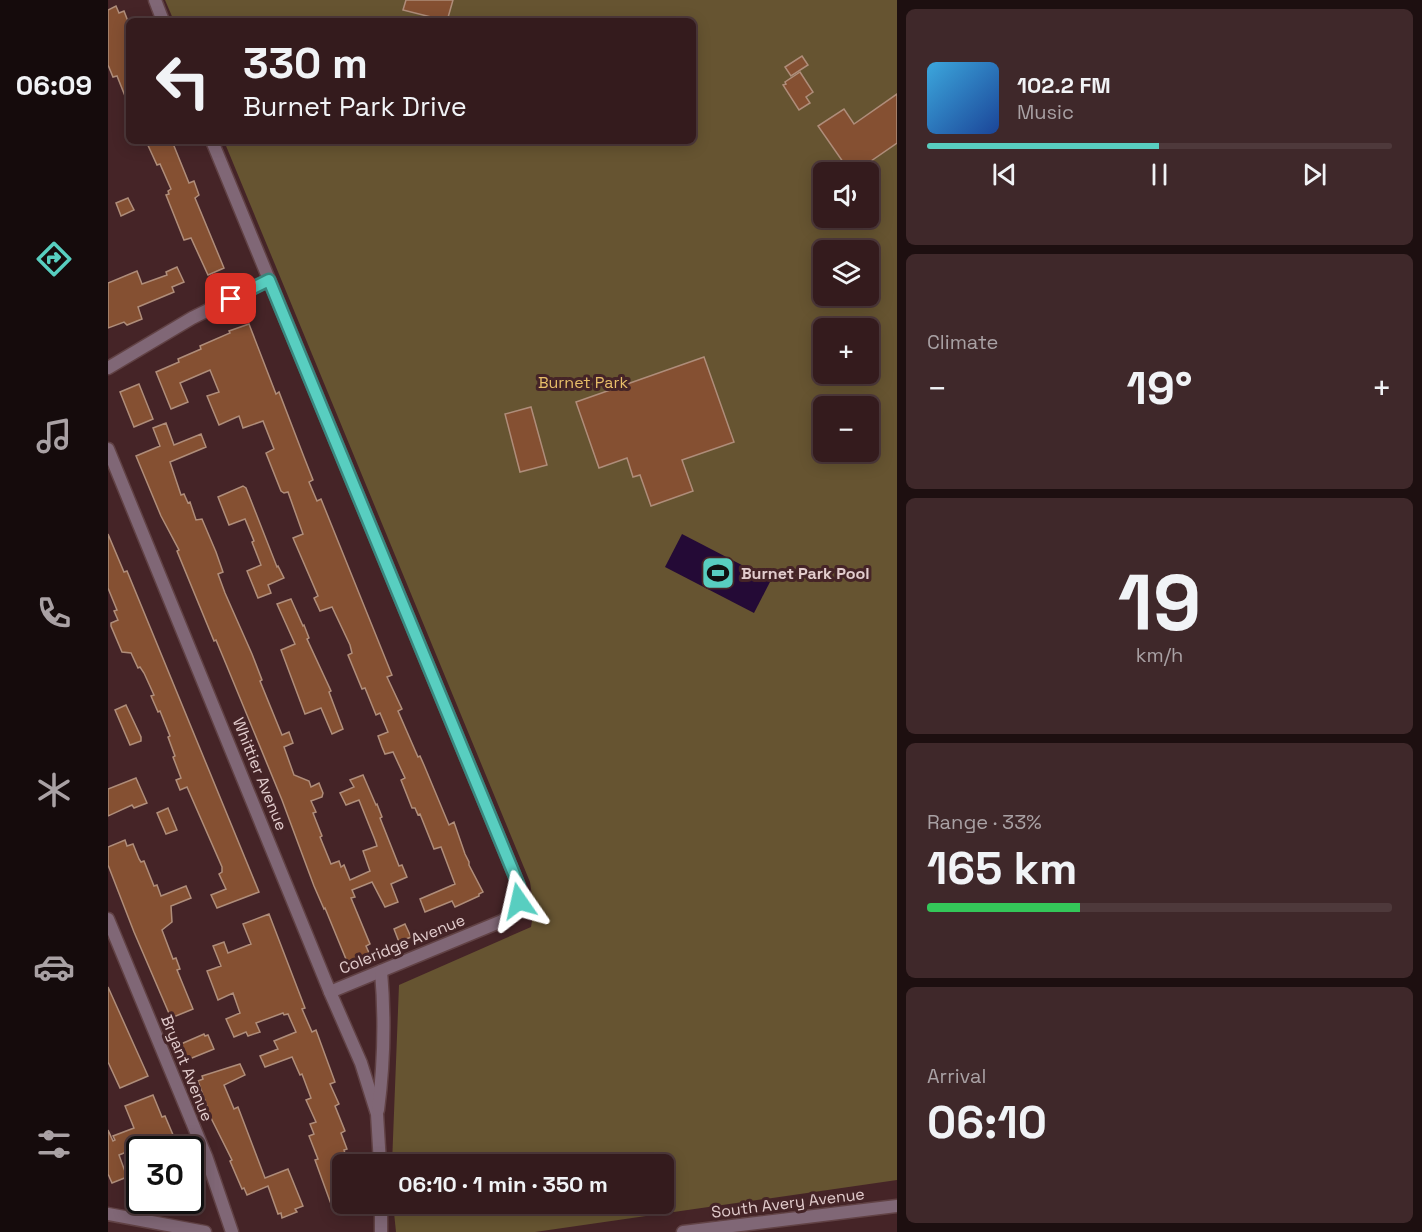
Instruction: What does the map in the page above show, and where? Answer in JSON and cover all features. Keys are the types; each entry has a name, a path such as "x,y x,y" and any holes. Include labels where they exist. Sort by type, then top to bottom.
{"street":[{"path":"155,0 162,18"},
{"name":"Coleridge Avenue","path":"213,144 519,886 519,901 514,913 502,921 330,992"},
{"path":"108,368 192,318 269,280"},
{"name":"Whittier Avenue","path":"108,449 361,1063 377,1114"},
{"name":"Bryant Avenue","path":"108,919 206,1156 232,1232"},
{"name":"Whittier Avenue","path":"379,1154 377,1114 382,1080 381,971"},
{"name":"South Avery Avenue","path":"684,1232 897,1206"},
{"path":"108,1214 205,1232"},
{"path":"381,1214 381,1232"}],"green space":[{"name":"Burnet Park","path":"165,0 897,0 897,1180 674,1212 674,1154 392,1154 399,985 531,927 534,909 530,882 225,144 696,144 696,18 173,18"},
{"name":"Burnet Park","path":"394,1214 660,1214 535,1232 396,1232"}],"shaded area":[{"name":"Burnet Park Pool","path":"682,534 771,580 754,613 665,567"}],"building":[{"path":"406,0 453,0 448,18 435,18 403,10"},
{"path":"116,6 119,13 124,11 127,18 126,98 117,76 113,77 108,65 108,10"},
{"path":"802,56 808,65 791,76 785,67"},
{"path":"800,72 813,92 806,97 810,103 799,110 783,85"},
{"path":"897,94 897,143 869,162 843,162 818,126 844,109 854,124"},
{"path":"147,144 173,144 189,183 194,181 199,195 195,198 224,268 208,275 191,238 184,240 166,195 171,189 160,164 157,165"},
{"path":"128,198 134,210 121,216 116,203"},
{"path":"177,267 184,282 172,287 174,292 138,307 142,319 127,325 124,322 108,328 108,283 137,271 142,284 167,275 166,272"},
{"path":"249,324 276,394 279,392 313,480 309,482 317,501 321,499 392,675 387,677 402,709 398,711 449,825 454,822 469,865 483,892 455,907 452,901 425,912 420,899 455,884 441,847 434,849 420,814 418,815 415,808 412,808 401,780 405,778 393,752 385,754 378,736 388,732 380,713 376,715 365,688 362,689 348,655 352,653 350,645 332,607 320,611 314,598 318,596 293,538 303,534 288,492 281,491 266,453 274,449 263,421 243,428 239,416 219,425 207,396 219,392 210,370 180,383 188,402 171,409 156,372 179,362 178,359 201,349 200,346 230,333 229,331"},
{"path":"704,357 734,442 682,460 693,491 651,506 640,475 633,477 627,458 599,468 576,402"},
{"path":"139,384 153,419 134,427 120,392"},
{"path":"531,407 547,465 520,472 505,414"},
{"path":"166,423 174,445 201,434 206,447 170,462 181,495 184,494 188,503 190,502 196,520 202,519 216,552 223,572 218,574 252,654 262,680 260,681 282,735 289,732 293,743 284,747 294,775 309,781 311,787 319,783 323,793 322,797 311,801 322,836 320,837 331,864 339,861 341,867 344,865 350,880 370,871 363,851 377,846 375,840 359,800 346,805 340,793 354,787 350,780 363,775 377,804 382,817 380,818 399,866 402,865 407,877 391,884 398,902 385,907 372,882 352,890 355,897 351,898 370,944 366,946 370,955 348,964 314,886 282,800 226,664 216,640 214,641 177,551 179,550 161,516 136,456 160,446 153,428"},
{"path":"243,486 246,488 277,567 284,578 268,585 271,593 258,598 247,571 261,565 252,542 254,541 245,519 229,525 218,497"},
{"path":"108,534 124,572 127,571 259,892 217,908 211,895 226,889 219,874 222,872 222,867 187,787 180,790 176,780 181,778 173,757 175,756 168,737 170,736 151,696 154,695 144,673 140,667 138,668 131,653 122,652 111,626 111,623 118,620 114,611 117,610 108,588"},
{"path":"291,599 331,691 329,692 343,729 332,734 321,708 305,714 281,650 295,644 277,604"},
{"path":"126,705 141,737 141,741 130,745 115,710"},
{"path":"136,778 147,803 134,808 132,805 108,816 108,789"},
{"path":"168,808 177,830 166,834 157,813"},
{"path":"125,840 127,846 133,844 139,859 141,862 144,861 154,886 157,885 161,896 186,886 191,898 171,906 172,922 162,930 173,959 176,958 180,969 177,970 193,1009 171,1018 108,865 108,847"},
{"path":"269,914 305,1008 302,1009 312,1032 316,1030 335,1082 330,1084 339,1104 335,1106 345,1131 341,1133 347,1149 344,1150 345,1154 332,1154 331,1204 309,1136 314,1134 310,1124 316,1122 306,1100 311,1098 302,1074 300,1075 292,1057 265,1067 260,1056 278,1049 274,1041 296,1032 288,1014 283,1013 256,1023 260,1032 248,1036 246,1032 234,1037 226,1019 240,1013 233,993 218,1000 207,971 221,966 213,946 224,942 228,953 251,944 243,924"},
{"path":"405,924 411,937 399,942 394,929"},
{"path":"108,987 148,1076 120,1088 108,1062"},
{"path":"204,1034 208,1035 214,1049 187,1060 181,1044"},
{"path":"240,1064 245,1075 224,1085 234,1109 238,1107 265,1178 288,1169 303,1206 295,1209 297,1212 282,1218 281,1213 278,1214 268,1186 247,1195 244,1188 242,1189 230,1161 232,1160 211,1118 198,1081 203,1079 202,1076"},
{"path":"153,1095 173,1136 126,1136 126,1152 119,1155 126,1177 112,1183 108,1174 108,1130 113,1141 115,1140 113,1136 134,1128 125,1106"}],"place":[{"name":"Burnet Park Pool","path":"718,573"}],"route":[{"path":"231,299 269,280 519,886 519,901"}]}
